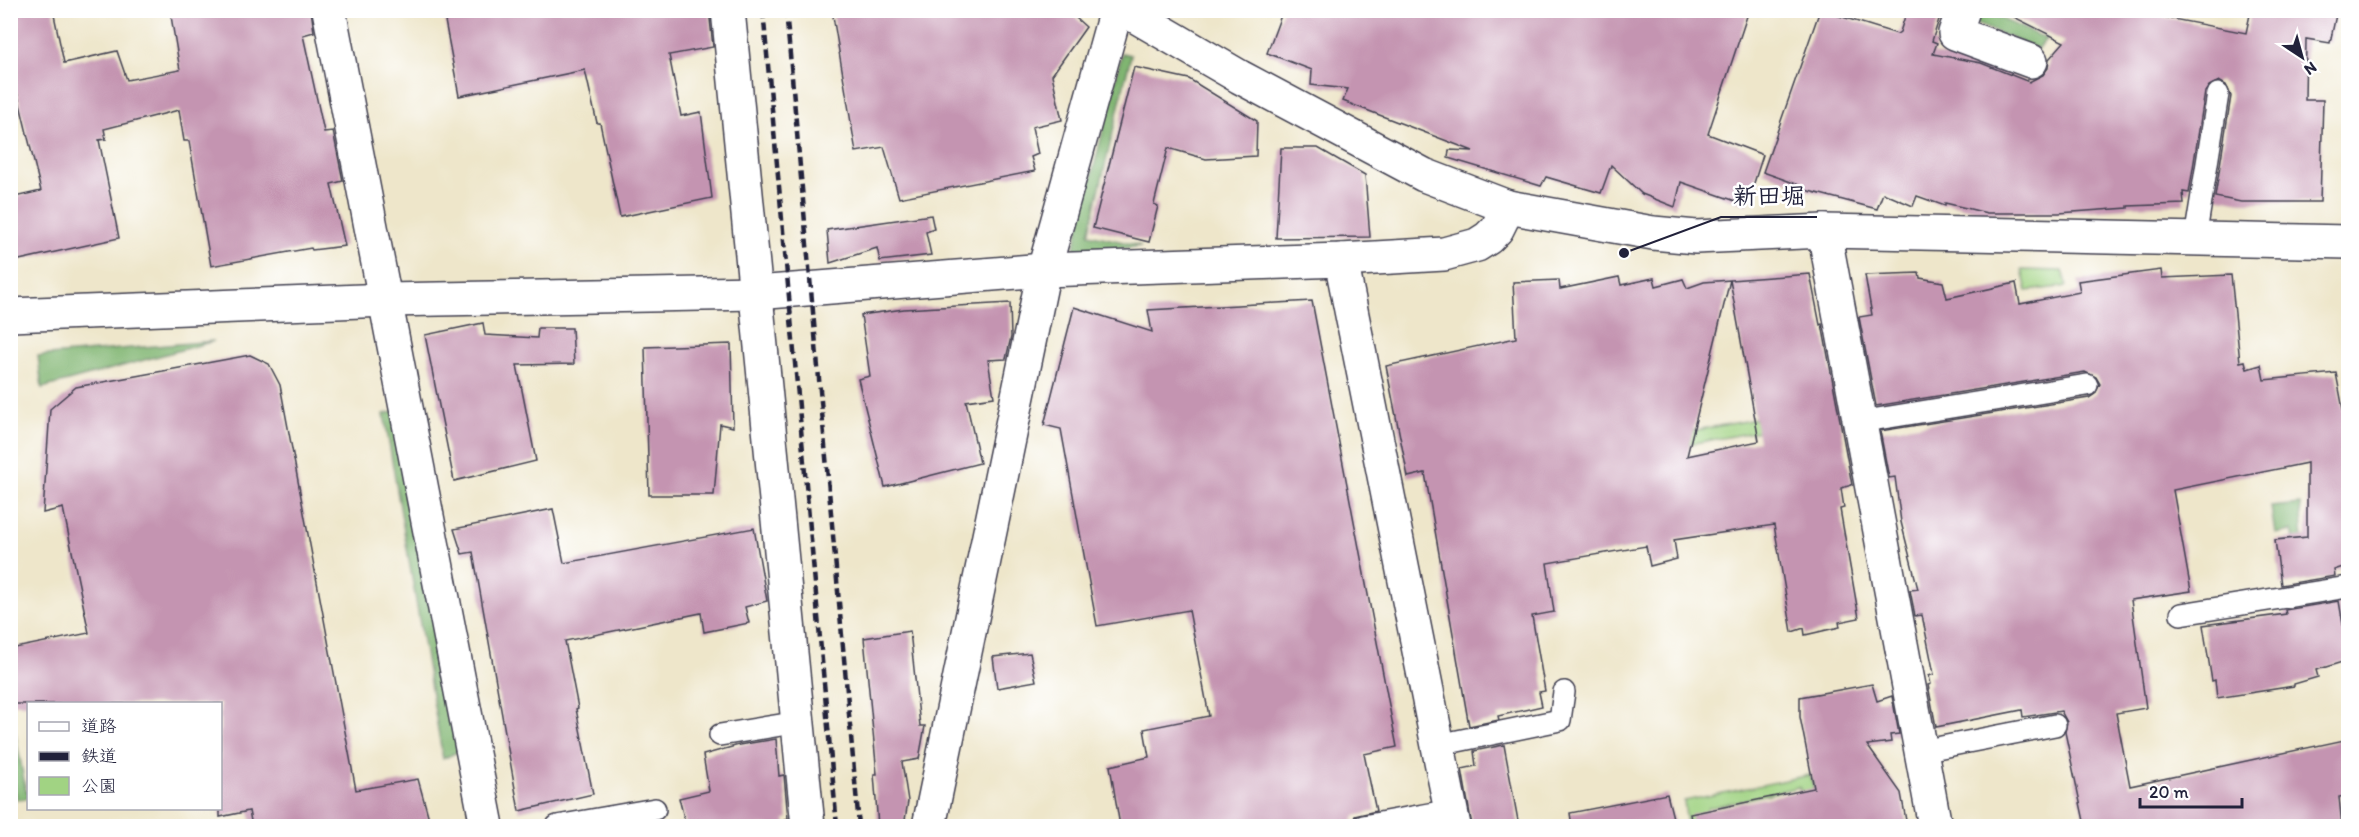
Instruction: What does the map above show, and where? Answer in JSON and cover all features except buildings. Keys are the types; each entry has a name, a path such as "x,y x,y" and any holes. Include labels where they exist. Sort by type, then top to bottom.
{"street":[{"path":"329,10 387,300 487,826"},
{"path":"728,10 808,826"},
{"path":"929,826 1044,270 1116,10"},
{"path":"1125,10 1240,77 1424,176 1508,207 1653,233 1696,237 1824,231 2349,242"},
{"path":"1963,10 1955,33 2031,61"},
{"path":"10,315 387,300 756,293 1044,270 1341,260 1444,254 1477,245 1488,238 1497,229 1508,207"},
{"path":"1824,231 1935,826"},
{"path":"1341,260 1452,818"}],"lane":[{"path":"2195,239 2218,94"},
{"path":"1859,422 2087,385"},
{"path":"2181,614 2349,587"},
{"path":"1438,745 1560,720 1564,692"},
{"path":"720,735 799,722"},
{"path":"1921,751 2055,725"},
{"path":"557,826 655,809"},
{"path":"1363,826 1452,818"}],"green space":[{"path":"1973,11 1985,11 2046,39 2038,49 1969,21"},
{"path":"1122,53 1131,55 1089,234 1141,246 1086,253 1074,248"},
{"path":"2022,270 2062,271 2067,286 2027,291"},
{"path":"214,341 42,388 38,356"},
{"path":"1826,406 1829,418 1512,477 1508,465"},
{"path":"396,411 459,751 443,759 384,414"},
{"path":"2300,504 2304,551 2297,552 2292,531 2275,534 2271,507"},
{"path":"11,710 27,798 17,800 11,768"},
{"path":"1810,775 1816,797 1804,801 1799,787 1708,808 1711,826 1687,826 1684,801"}],"railway":[{"path":"763,10 837,826"},
{"path":"786,10 859,826"}],"place":[{"name":"新田堀","path":"1624,253"}]}
